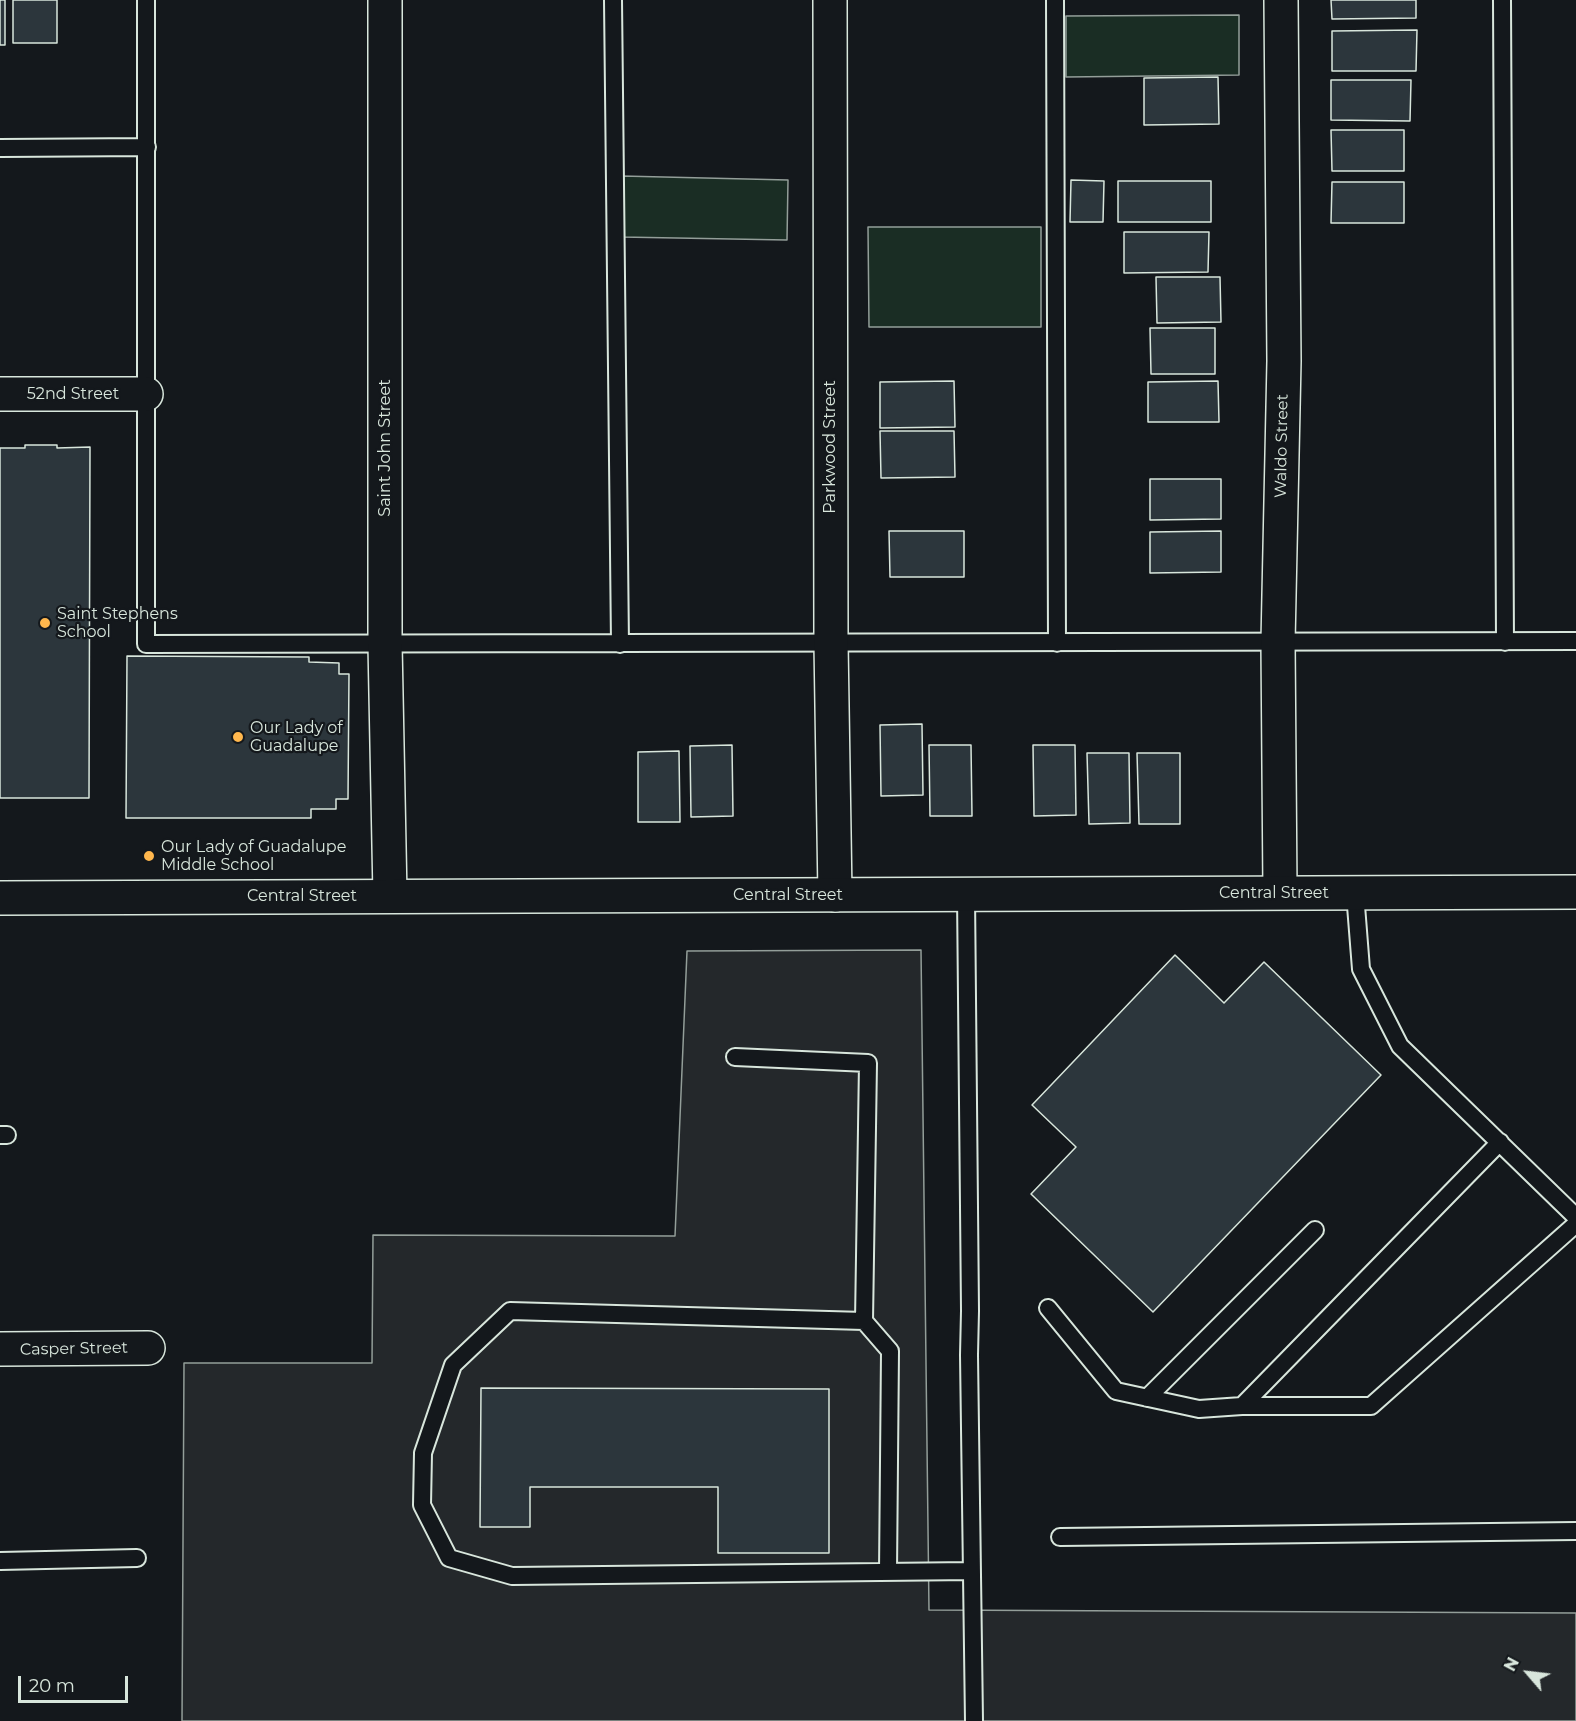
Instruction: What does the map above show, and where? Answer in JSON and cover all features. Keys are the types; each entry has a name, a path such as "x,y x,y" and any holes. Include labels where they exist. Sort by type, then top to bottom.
{"street":[{"name":"Saint John Street","path":"385,0 386,644 390,896"},
{"name":"Parkwood Street","path":"830,0 831,643 835,895"},
{"name":"Waldo Street","path":"1280,892 1278,642 1284,361 1281,0"},
{"name":"52nd Street","path":"0,394 146,394"},
{"name":"Central Street","path":"0,898 1576,892"},
{"name":"Casper Street","path":"0,1349 147,1348"}],"lane":[{"path":"146,0 146,644 1576,641"},
{"path":"613,0 620,644"},
{"path":"1055,0 1057,643"},
{"path":"1502,0 1505,642"},
{"path":"0,148 147,147"},
{"path":"1355,892 1361,969 1400,1046 1576,1217"},
{"path":"966,894 974,1721"},
{"path":"735,1057 868,1062 864,1321 890,1351 888,1572"},
{"path":"1242,1406 1500,1142"},
{"path":"1048,1308 1116,1391 1199,1409 1242,1406 1371,1406 1576,1224"},
{"path":"1147,1398 1315,1230"},
{"path":"864,1321 510,1311 453,1365 423,1453 422,1505 449,1558 512,1576 972,1570"},
{"path":"1060,1538 1576,1531"},
{"path":"0,1562 137,1558"}],"green space":[{"path":"1239,15 1239,75 1066,77 1066,16"},
{"path":"622,176 788,180 787,240 621,237"},
{"path":"868,227 1041,227 1041,327 869,327"}],"shaded area":[{"path":"921,950 929,1610 1576,1613 1576,1721 182,1721 184,1363 372,1363 373,1235 675,1236 687,951"}],"building":[{"path":"0,0 5,0 5,45 0,45"},
{"path":"13,0 57,0 57,43 13,43"},
{"path":"1331,0 1416,0 1416,18 1332,19"},
{"path":"1417,30 1416,71 1332,71 1332,31"},
{"path":"1218,77 1219,124 1144,125 1144,78"},
{"path":"1331,80 1411,80 1410,121 1331,120"},
{"path":"1331,130 1404,130 1404,171 1332,171"},
{"path":"1071,180 1104,181 1103,222 1070,222"},
{"path":"1118,181 1211,181 1211,222 1118,222"},
{"path":"1332,182 1404,182 1404,223 1331,223"},
{"path":"1124,232 1209,232 1208,272 1124,273"},
{"path":"1156,277 1220,277 1221,322 1157,323"},
{"path":"1150,328 1215,328 1215,374 1151,374"},
{"path":"954,381 955,427 880,428 880,382"},
{"path":"1218,381 1219,422 1148,422 1148,382"},
{"path":"880,431 954,431 955,477 881,478"},
{"name":"Saint Stephens School","path":"25,445 57,445 57,448 90,447 89,798 0,798 0,448 25,448"},
{"path":"1150,479 1221,479 1221,519 1150,520"},
{"path":"889,531 964,531 964,577 890,577"},
{"path":"1221,531 1221,572 1150,573 1150,532"},
{"name":"Our Lady of Guadalupe","path":"127,656 309,657 309,662 339,663 339,674 349,674 348,799 336,799 336,809 311,809 311,818 126,818"},
{"path":"922,724 923,795 881,796 880,725"},
{"path":"732,745 733,816 691,817 690,746"},
{"path":"929,745 971,745 972,816 930,816"},
{"path":"1033,745 1075,745 1076,815 1034,816"},
{"path":"679,751 680,822 638,822 638,752"},
{"path":"1087,753 1129,753 1130,823 1089,824"},
{"path":"1137,753 1180,753 1180,824 1139,824"},
{"path":"1175,955 1224,1003 1264,962 1381,1075 1153,1312 1031,1194 1076,1147 1032,1105"},
{"path":"481,1388 829,1389 829,1553 718,1553 718,1487 530,1487 530,1527 480,1527"}],"place":[{"name":"Saint Stephens School","path":"45,623"},
{"name":"Our Lady of Guadalupe","path":"238,737"},
{"name":"Our Lady of Guadalupe Middle School","path":"149,856"}]}
